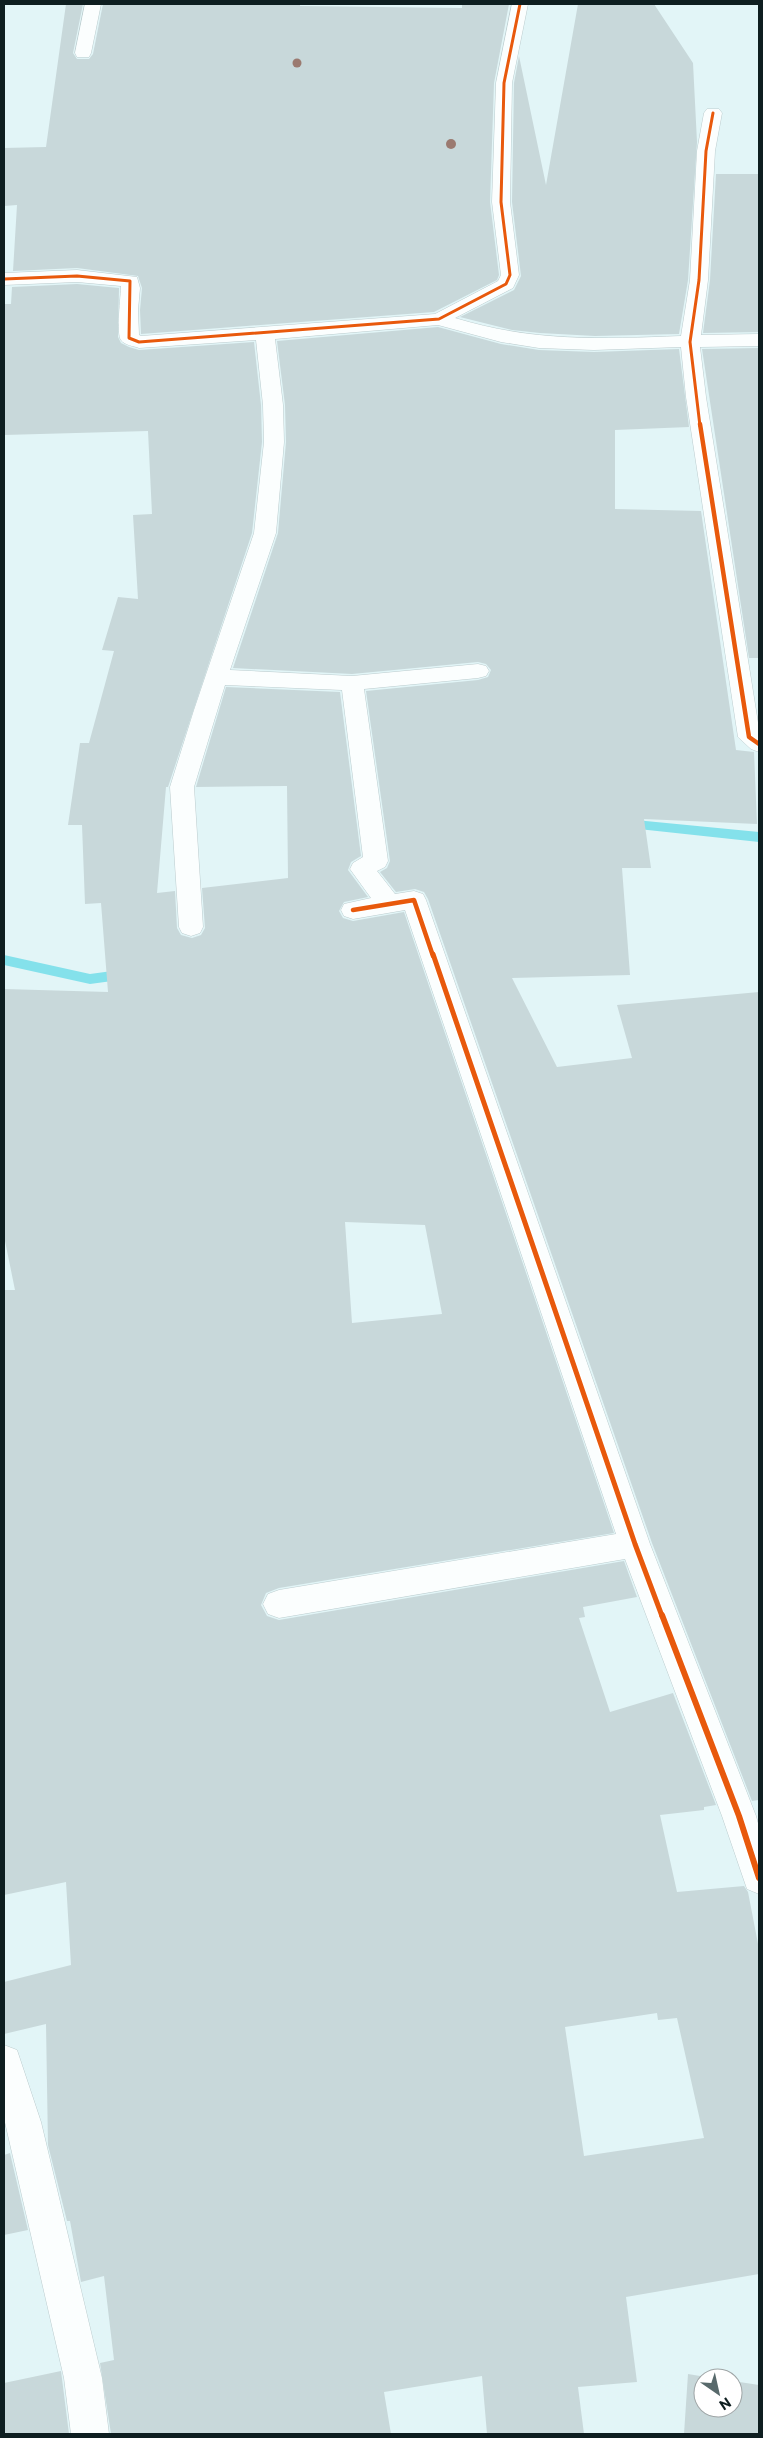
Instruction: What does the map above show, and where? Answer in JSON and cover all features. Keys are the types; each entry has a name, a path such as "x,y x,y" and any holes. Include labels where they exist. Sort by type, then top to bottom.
{"street":[{"path":"83,53 93,4"},
{"path":"439,319 506,284 510,275 501,202 504,83 520,4"},
{"path":"713,113 706,152 699,280 690,342 696,397 749,737 759,744"},
{"path":"4,279 77,276 130,281 132,287 128,310 132,325 129,338 139,342 265,334 439,319 537,342 576,344 759,340"},
{"path":"191,927 182,786 265,533 274,442 273,405 265,334"},
{"path":"216,678 352,683 478,671"},
{"path":"352,683 376,860 362,869 385,899"},
{"path":"353,910 385,899 414,900 635,1544 739,1816 759,1878"},
{"path":"279,1604 635,1544"},
{"path":"4,2063 23,2122 83,2378 90,2434"}],"building":[{"path":"66,4 83,4 73,53 77,59 89,59 93,54 103,4 300,4 300,6 462,8 462,4 509,4 494,83 490,202 499,275 497,280 434,312 141,334 140,310 142,288 138,276 77,268 13,271 17,205 4,206 4,148 46,147"},
{"path":"578,4 654,4 693,63 697,142 688,280 679,334 595,336 540,333 512,330 460,317 514,290 521,276 512,202 514,83 519,56 546,185"},
{"path":"716,174 759,174 759,332 703,333 710,280"},
{"path":"77,284 119,288 118,337 121,343 139,350 254,342 261,405 262,442 252,533 168,787 166,787 157,893 175,891 177,928 181,935 192,938 201,935 205,928 202,888 288,878 287,786 196,787 226,687 340,692 361,856 351,862 348,870 368,897 344,902 339,911 343,918 353,921 404,912 614,1533 279,1588 266,1593 261,1605 267,1616 279,1620 624,1561 637,1597 583,1607 585,1617 579,1618 610,1712 673,1693 716,1805 704,1807 704,1810 660,1815 677,1892 744,1886 748,1892 759,1949 759,2274 626,2297 637,2382 578,2387 584,2434 487,2434 482,2376 384,2392 391,2434 111,2434 100,2363 114,2360 104,2276 81,2282 70,2221 67,2221 48,2145 46,2024 4,2034 4,1982 71,1965 66,1882 4,1895 4,1290 15,1290 4,1236 4,989 108,992 101,903 85,904 82,825 68,825 80,743 89,743 114,651 102,650 118,597 138,599 133,515 152,514 148,431 4,435 4,304 11,304 12,287","holes":["345,1222 425,1225 442,1314 352,1323","657,2013 658,2020 677,2018 704,2138 584,2156 565,2027"]},
{"path":"438,327 501,344 539,350 594,352 679,349 689,427 615,430 615,509 701,511 736,750 754,752 757,824 644,819 651,868 622,868 630,975 512,978 557,1067 632,1058 617,1005 759,992 759,1800 752,1801 652,1543 428,899 424,892 415,889 396,892 380,872 387,868 390,861 366,691 478,680 488,677 491,670 486,664 478,662 352,674 233,668 278,533 286,442 285,405 277,341"},
{"path":"759,348 759,658 749,658 702,349"},
{"path":"10,2153 28,2230 4,2235 4,2155"},
{"path":"61,2371 69,2434 4,2434 4,2383"},
{"path":"688,2374 693,2375 693,2418 743,2418 743,2383 759,2385 759,2434 684,2434"}],"waterway":[{"path":"625,824 759,837"},
{"path":"4,960 90,979 127,974"}],"cycle path":[{"path":"4,279 77,276 130,281 129,338 139,342 265,334 439,319 506,284 510,275 501,202 504,83 520,4"},
{"path":"713,113 706,151 699,280 690,342 696,397 749,737 759,744"},
{"path":"353,910 414,900 635,1544 739,1816 759,1878"}]}
